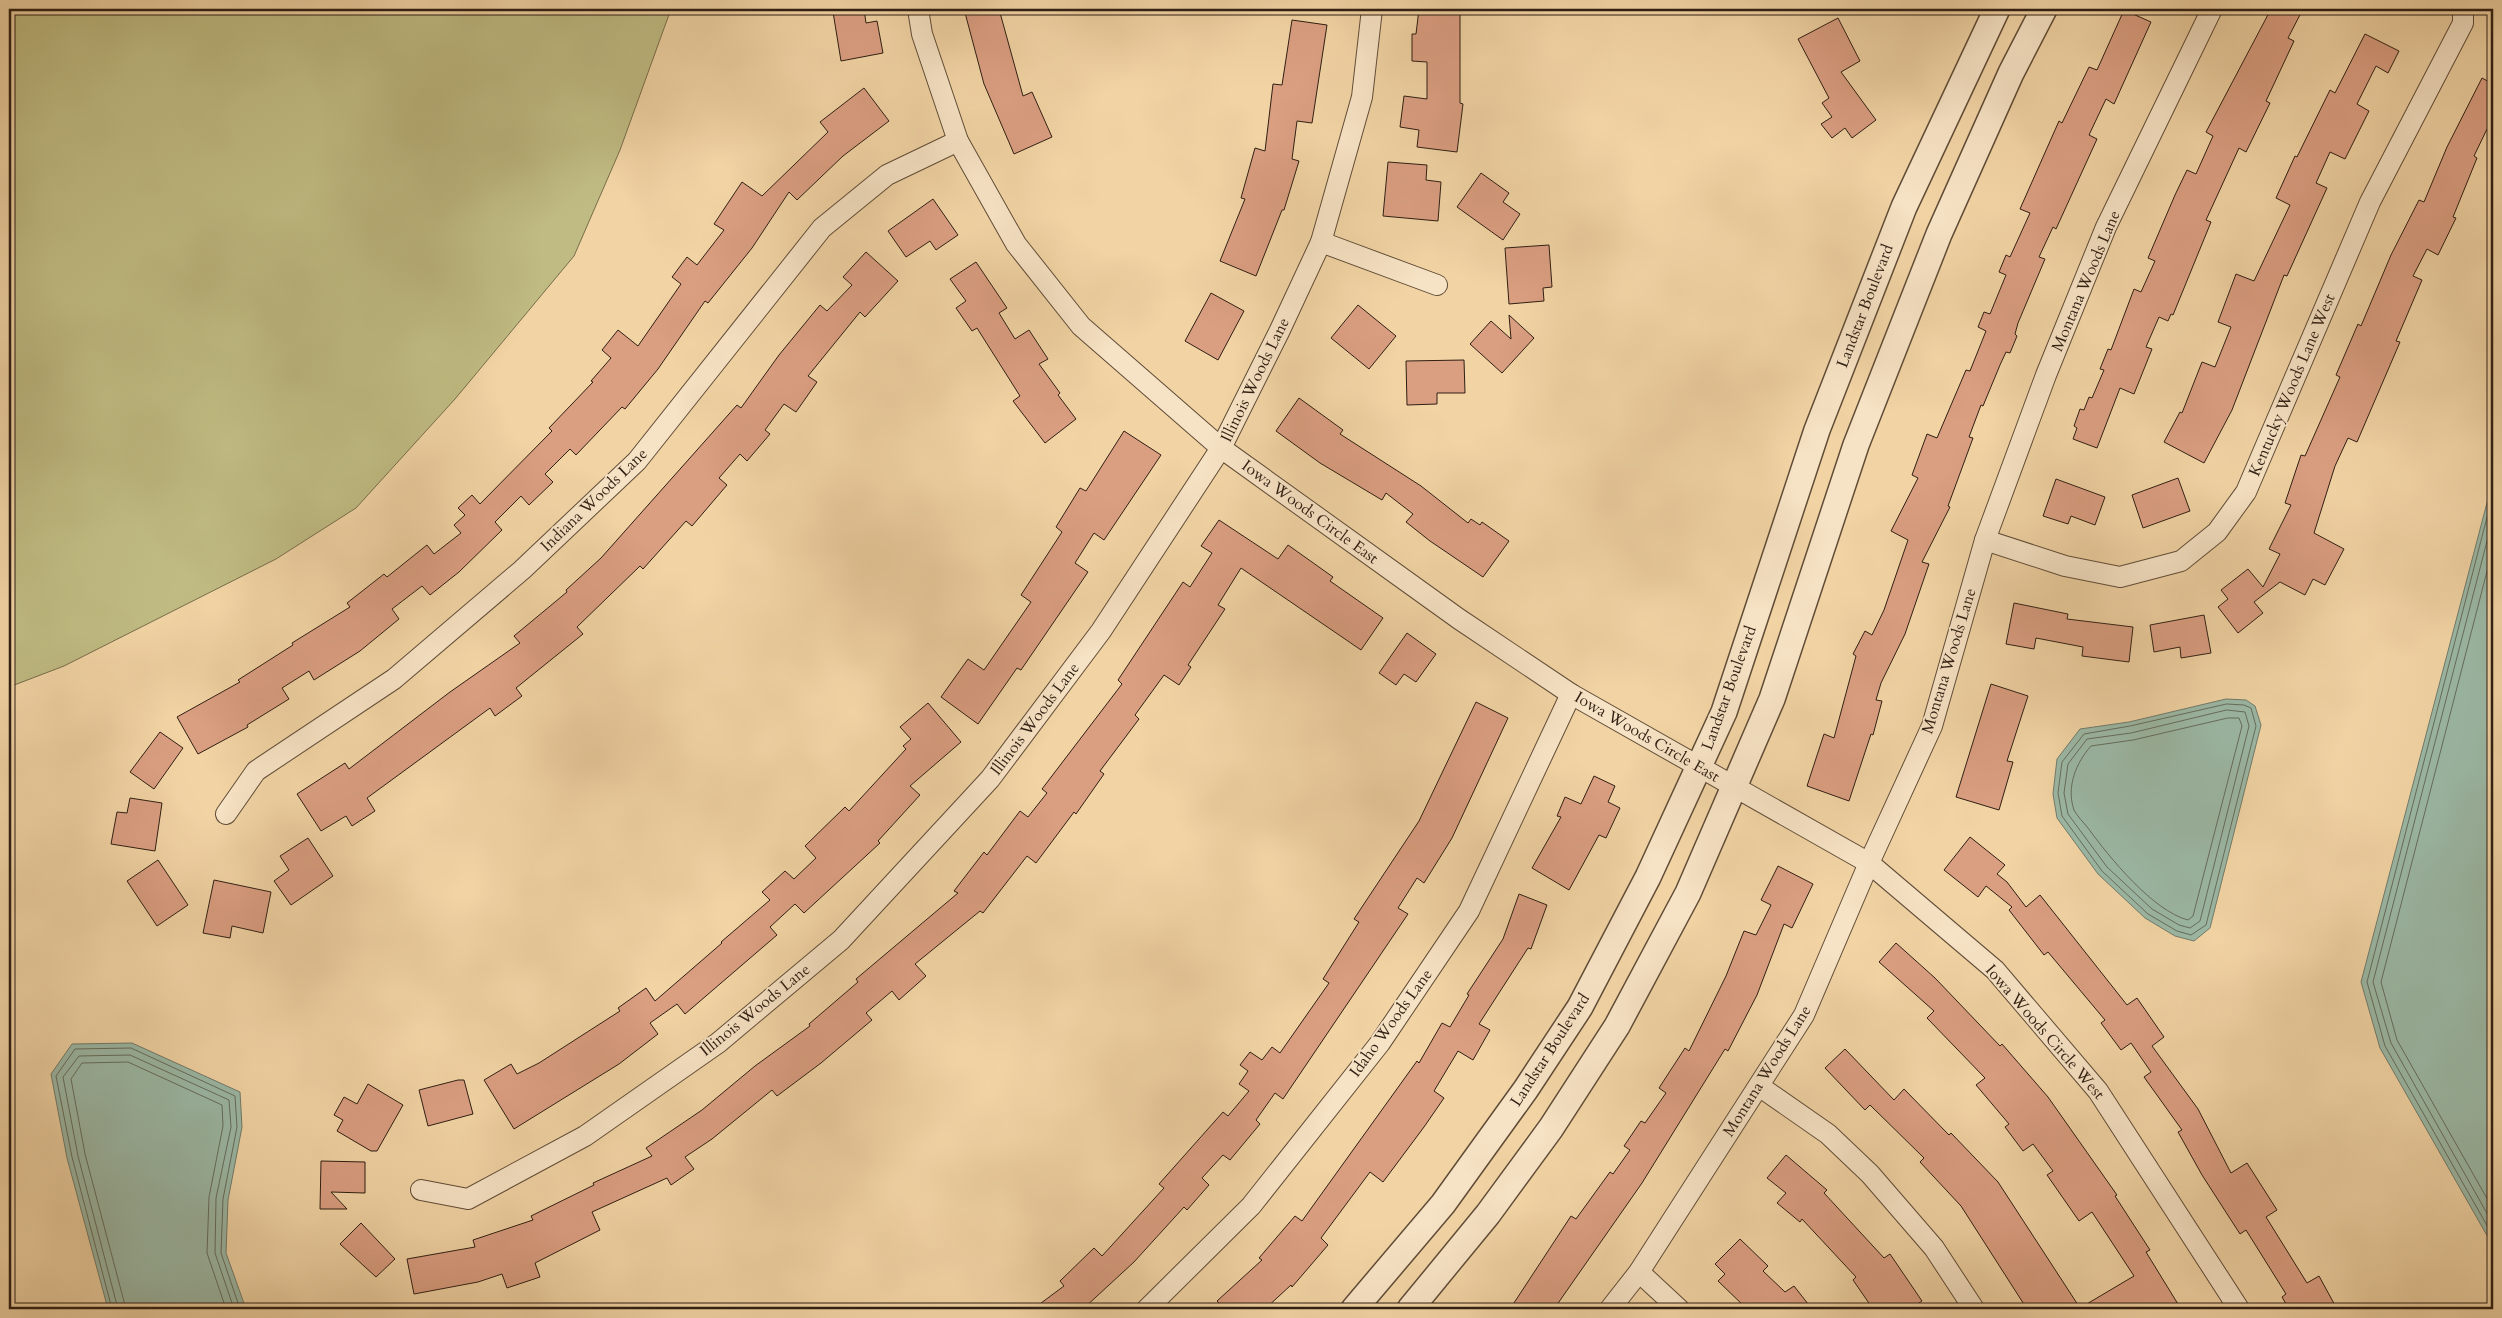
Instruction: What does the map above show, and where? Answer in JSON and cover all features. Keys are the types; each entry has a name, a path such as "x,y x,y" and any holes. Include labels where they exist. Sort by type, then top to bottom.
{"street":[{"name":"Iowa Woods Circle East","path":"918,9 922,34 958,141 1016,244 1081,326 1221,448 1460,619 1571,694 1735,788"},
{"name":"Illinois Woods Lane","path":"421,1190 468,1199 586,1136 718,1043 840,940 990,779 1101,631 1221,448 1321,242 1362,97 1372,9"},
{"name":"Landstar Boulevard","path":"1354,1309 1443,1204 1526,1089 1580,1007 1648,877 1724,712 1817,430 1904,207 1997,9"},
{"path":"1410,1309 1488,1214 1551,1128 1617,1026 1688,893 1772,699 1856,445 1939,234 2011,73 2044,9"},
{"name":"Montana Woods Lane","path":"1610,1309 1639,1272 1804,1015 1869,863 1932,726 1985,540 2046,375 2106,227 2212,9"},
{"name":"Kentucky Woods Lane West","path":"1985,540 2065,566 2120,577 2181,561 2216,532 2246,492 2370,202 2463,23 2463,9"},
{"name":"Indiana Woods Lane","path":"226,814 256,771 394,679 522,570 637,461 822,228 887,175 958,141"},
{"path":"1321,242 1437,285"},
{"name":"Idaho Woods Lane","path":"1147,1309 1252,1206 1380,1043 1469,911 1571,694"},
{"name":"Iowa Woods Circle West","path":"1735,788 1869,863 1996,970 2098,1091 2239,1309"},
{"path":"1759,1086 1828,1134 1870,1174 1934,1248 1974,1309"},
{"path":"1639,1272 1679,1309"}],"shaded area":[{"path":"9,9 671,9 620,150 574,256 455,399 356,508 276,559 64,666 9,687"}],"water":[{"path":"2493,480 2493,1246 2380,1048 2361,982"},
{"path":"2226,699 2246,700 2255,706 2261,725 2210,928 2194,941 2175,936 2145,918 2098,874 2057,818 2053,794 2057,759 2080,729 2129,722"},
{"path":"132,1043 240,1092 242,1127 228,1200 226,1253 246,1309 108,1309 67,1158 51,1074 72,1044"}],"building":[{"path":"864,9 866,23 877,21 883,53 841,61 833,12"},
{"path":"964,9 999,9 1023,96 1032,92 1052,137 1014,154 984,84"},
{"path":"1419,9 1460,9 1460,103 1463,104 1457,152 1417,147 1419,130 1400,127 1404,96 1427,99 1427,62 1412,61 1412,34 1416,34"},
{"path":"2271,9 2303,9 2288,38 2294,41 2266,101 2270,103 2246,152 2239,148 2206,220 2211,222 2173,315 2171,314 2168,321 2159,317 2146,347 2152,349 2134,394 2120,388 2097,448 2073,439 2077,428 2074,426 2080,409 2084,410 2089,397 2092,398 2104,370 2100,369 2108,349 2111,350 2134,289 2141,292 2155,261 2148,258 2175,195 2187,170 2196,174 2213,136 2206,132"},
{"path":"2124,10 2151,22 2114,104 2106,99 2089,135 2097,139 2056,229 2053,227 2039,257 2045,259 2018,323 2015,334 2017,336 2010,353 2006,352 1983,406 1981,405 1969,437 1973,438 1948,506 1950,507 1922,562 1929,564 1905,634 1881,683 1876,700 1882,701 1873,735 1871,734 1849,801 1807,786 1824,734 1834,738 1856,656 1853,654 1865,631 1872,635 1884,610 1908,540 1891,531 1918,478 1912,475 1927,434 1937,438 1966,370 1970,371 1986,331 1978,327 1984,312 1990,314 2006,275 1999,272 2006,255 2010,257 2030,213 2020,209 2059,121 2062,123 2089,67 2097,70"},
{"path":"1838,18 1860,61 1841,72 1876,120 1852,138 1845,128 1832,138 1821,124 1832,117 1822,103 1829,98 1798,39"},
{"path":"1292,20 1327,25 1312,123 1297,121 1292,159 1299,161 1284,210 1282,210 1256,276 1220,261 1245,199 1241,198 1255,148 1265,151 1273,84 1282,85"},
{"path":"2365,34 2399,51 2388,73 2376,66 2357,104 2369,111 2345,159 2330,152 2316,183 2327,188 2287,276 2284,275 2232,410 2204,463 2164,442 2180,412 2182,413 2202,362 2215,367 2231,327 2218,322 2236,274 2254,281 2290,205 2276,198 2295,156 2297,157 2330,90 2335,93"},
{"path":"2482,78 2493,84 2493,132 2487,129 2474,156 2477,158 2453,217 2456,218 2438,255 2427,249 2413,276 2422,280 2396,341 2400,342 2357,442 2348,438 2335,466 2314,533 2344,549 2325,585 2313,579 2305,595 2280,582 2254,602 2263,613 2238,633 2218,607 2228,599 2221,590 2248,569 2263,587 2280,554 2269,549 2291,505 2285,503 2301,455 2305,456 2340,377 2336,375 2358,324 2361,326 2391,255 2419,200 2424,202 2447,147"},
{"path":"864,88 889,121 843,156 797,200 789,192 752,248 708,303 705,301 658,369 625,409 622,407 576,455 570,449 545,474 553,482 529,505 521,496 495,522 502,530 459,572 430,595 422,586 392,609 399,619 360,651 314,680 309,671 282,688 289,699 247,725 248,727 198,754 177,717 240,682 238,680 293,645 292,643 350,607 347,603 384,574 387,577 427,545 434,554 461,533 454,525 465,515 458,508 472,495 480,504 552,431 549,428 593,382 591,381 611,358 602,350 618,330 638,346 681,284 672,277 687,257 697,265 724,230 714,224 742,182 762,196 828,132 820,122"},
{"path":"1388,162 1427,165 1426,180 1441,182 1438,221 1383,216"},
{"path":"1481,173 1509,193 1503,202 1520,214 1503,240 1457,207"},
{"path":"933,199 958,235 936,250 930,241 906,257 888,231"},
{"path":"1549,245 1552,287 1543,288 1544,301 1509,304 1505,248"},
{"path":"866,252 898,281 865,317 860,312 808,376 817,382 796,412 784,404 765,430 770,434 747,461 740,454 719,478 727,485 692,526 686,521 643,569 640,566 577,627 583,634 516,688 522,696 495,716 490,708 367,798 375,811 352,826 346,816 321,831 297,794 345,763 349,769 450,692 520,643 514,636 567,592 566,590 601,558 737,405 741,408 779,355 820,305 827,311 852,285 843,277"},
{"path":"976,262 1007,308 999,313 1015,339 1029,330 1048,359 1039,364 1060,393 1058,395 1076,419 1045,443 1013,401 1020,396 977,328 972,331 956,308 966,301 950,279"},
{"path":"1211,293 1244,311 1218,360 1185,341"},
{"path":"1358,305 1396,336 1369,369 1331,338"},
{"path":"1509,315 1534,338 1502,373 1470,344 1491,321 1511,339"},
{"path":"1464,360 1465,393 1437,393 1437,404 1407,405 1406,361"},
{"path":"1299,398 1343,430 1340,434 1421,486 1468,523 1471,519 1480,525 1482,522 1509,541 1483,577 1430,541 1406,522 1413,514 1386,493 1382,500 1320,463 1276,431"},
{"path":"1124,431 1161,455 1104,540 1094,533 1075,563 1088,572 1021,670 1017,668 978,724 941,697 968,659 984,670 1031,602 1021,595 1062,532 1056,527 1080,488 1086,491"},
{"path":"2178,478 2190,511 2143,528 2132,495"},
{"path":"2056,479 2105,497 2095,525 2071,516 2068,524 2043,516"},
{"path":"1219,520 1278,559 1288,545 1333,577 1330,581 1383,618 1361,650 1241,568 1218,605 1225,609 1188,665 1191,667 1179,685 1164,675 1135,715 1139,719 1100,771 1104,774 1076,814 1074,812 1036,863 1027,856 983,913 980,911 915,964 926,976 899,1000 892,991 866,1013 872,1020 821,1063 777,1096 772,1090 712,1139 685,1157 694,1169 671,1185 667,1178 592,1212 600,1230 535,1263 540,1277 507,1288 502,1274 478,1282 414,1294 407,1259 475,1247 473,1240 533,1220 531,1216 594,1185 593,1183 652,1156 646,1148 702,1110 755,1066 810,1026 809,1024 858,982 856,979 958,893 954,891 984,852 987,855 1020,811 1028,817 1047,793 1042,789 1122,684 1118,680 1183,582 1190,587 1212,553 1201,546"},
{"path":"2014,603 2068,614 2067,619 2133,627 2129,662 2082,656 2083,647 2036,638 2034,649 2006,644"},
{"path":"2204,615 2211,653 2181,658 2180,647 2154,652 2150,625"},
{"path":"1407,633 1436,654 1416,682 1404,674 1396,685 1379,673"},
{"path":"1991,684 2028,696 2007,761 2013,762 1999,810 1956,797"},
{"path":"1476,702 1508,718 1452,838 1424,883 1417,878 1398,908 1408,914 1283,1099 1275,1093 1256,1120 1260,1124 1230,1160 1223,1155 1202,1178 1209,1185 1187,1210 1184,1207 1134,1262 1083,1309 1033,1309 1064,1286 1060,1281 1094,1248 1102,1256 1164,1188 1159,1184 1223,1112 1228,1116 1249,1091 1239,1084 1248,1071 1240,1065 1250,1052 1262,1060 1272,1047 1280,1053 1329,983 1323,979 1359,922 1354,919 1419,821"},
{"path":"928,703 961,742 910,786 920,795 878,841 880,843 804,913 795,904 770,927 777,935 685,1014 677,1004 650,1023 658,1034 619,1064 514,1129 484,1080 511,1064 517,1074 539,1063 620,1011 618,1008 646,988 655,1001 770,900 762,892 785,871 794,879 816,858 805,846 845,807 849,811 906,749 903,746 911,739 900,727"},
{"path":"160,732 183,748 154,789 130,772"},
{"path":"1594,776 1615,786 1608,802 1620,808 1606,838 1599,835 1569,890 1532,868 1561,817 1557,816 1565,797 1581,804"},
{"path":"130,798 162,803 155,851 111,844 117,812 127,813"},
{"path":"1970,837 2005,865 1997,874 2007,882 2026,907 2040,895 2127,1005 2137,998 2164,1037 2152,1046 2198,1109 2231,1173 2247,1163 2277,1210 2266,1217 2307,1283 2319,1276 2337,1309 2289,1309 2282,1297 2286,1294 2246,1230 2240,1234 2202,1175 2178,1132 2182,1130 2144,1077 2151,1072 2131,1043 2121,1050 2101,1023 2105,1020 2048,952 2044,955 2009,910 2012,907 1986,886 1978,897 1944,870"},
{"path":"308,838 333,876 291,905 274,881 289,870 280,856"},
{"path":"158,860 188,905 157,926 127,881"},
{"path":"1778,866 1813,884 1792,928 1784,924 1757,995 1728,1051 1725,1049 1642,1183 1554,1309 1510,1309 1571,1216 1576,1219 1610,1172 1613,1174 1630,1150 1624,1146 1641,1121 1645,1123 1666,1093 1659,1088 1685,1048 1689,1051 1726,976 1744,931 1756,935 1771,905 1761,900"},
{"path":"214,880 271,892 263,933 232,926 230,938 203,933"},
{"path":"1519,894 1547,905 1531,949 1528,948 1479,1024 1490,1030 1473,1060 1458,1051 1434,1091 1444,1098 1424,1127 1383,1182 1370,1172 1321,1238 1328,1245 1292,1287 1291,1285 1265,1309 1225,1309 1217,1301 1262,1260 1259,1258 1295,1216 1302,1221 1417,1061 1419,1063 1442,1023 1450,1027 1469,995 1467,994 1503,939"},
{"path":"1896,943 1935,978 2000,1046 2002,1044 2048,1097 2117,1195 2115,1196 2150,1250 2146,1252 2181,1309 2027,1309 1961,1206 1920,1162 1924,1158 1870,1105 1865,1110 1825,1068 1845,1049 1894,1100 1904,1089 1949,1135 1951,1133 1998,1182 2080,1308 2134,1276 2092,1212 2079,1221 2047,1175 2053,1171 2033,1144 2023,1151 2005,1127 2009,1124 1976,1085 1985,1078 1927,1018 1934,1011 1879,962"},
{"path":"464,1080 473,1114 428,1126 419,1090"},
{"path":"368,1084 403,1105 377,1151 371,1151 337,1131 343,1120 334,1115 344,1097 357,1104"},
{"path":"1786,1155 1827,1190 1824,1193 1884,1258 1890,1254 1922,1301 1910,1309 1873,1309 1853,1280 1856,1277 1802,1219 1800,1222 1777,1203 1786,1193 1767,1178"},
{"path":"321,1161 365,1162 365,1193 331,1192 347,1209 320,1209"},
{"path":"361,1223 395,1259 376,1277 340,1244"},
{"path":"1740,1239 1768,1266 1763,1271 1785,1292 1794,1286 1812,1309 1747,1309 1718,1281 1725,1274 1715,1264"}]}
